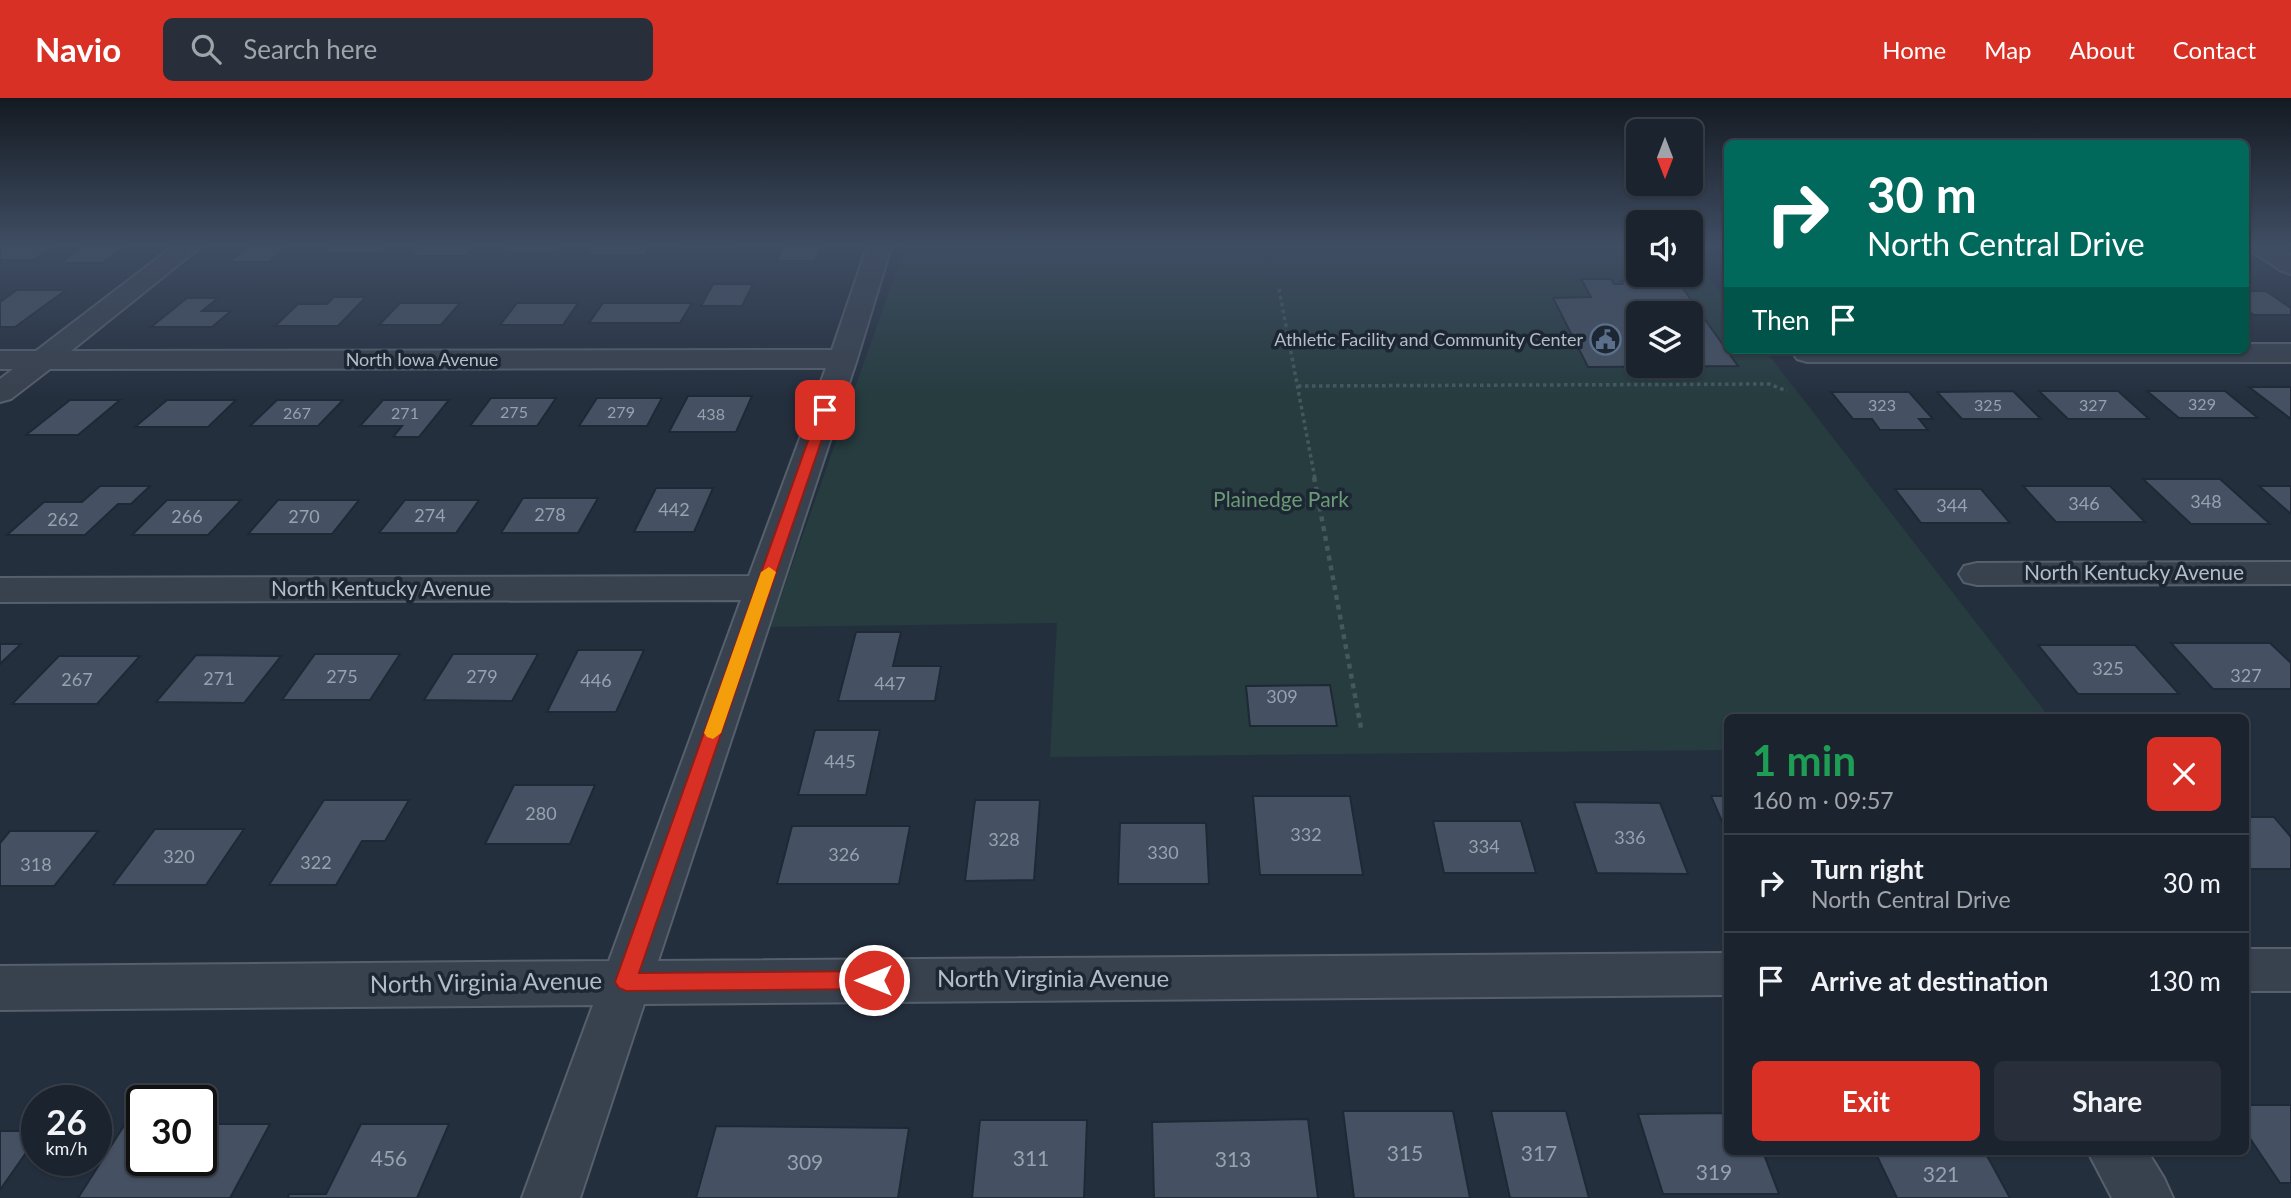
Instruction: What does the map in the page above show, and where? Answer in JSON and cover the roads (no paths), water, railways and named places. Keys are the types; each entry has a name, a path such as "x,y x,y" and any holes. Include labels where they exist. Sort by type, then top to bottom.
{"street":[{"path":"0,393 126,295"},
{"path":"551,1198 863,295"},
{"path":"2249,353 2291,353"},
{"name":"North Iowa Avenue","path":"0,360 843,359"},
{"name":"North Kentucky Avenue","path":"1978,574 2291,573"},
{"name":"North Kentucky Avenue","path":"0,590 763,588"},
{"path":"2249,970 2291,970"},
{"name":"North Virginia Avenue","path":"0,988 1724,974"},
{"path":"2118,1155 2144,1198"}],"place":[{"name":"Athletic Facility and Community Center","path":"1606,340"}],"park label":[{"name":"Plainedge Park","path":"1281,500"}]}
